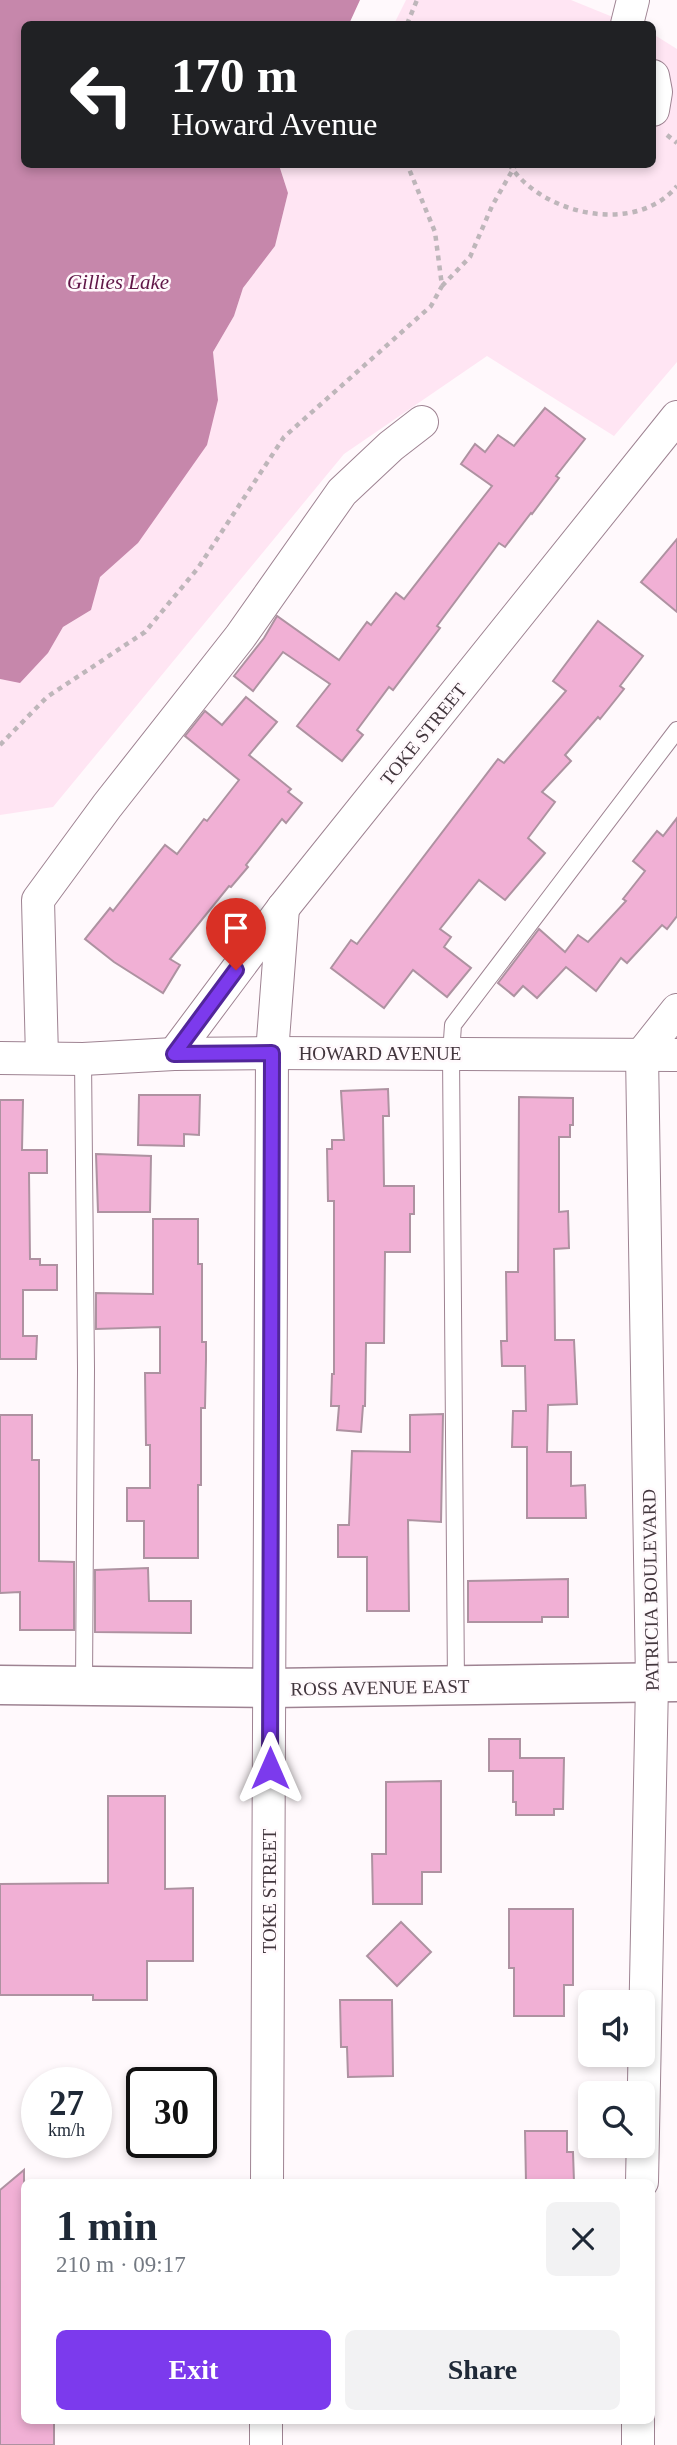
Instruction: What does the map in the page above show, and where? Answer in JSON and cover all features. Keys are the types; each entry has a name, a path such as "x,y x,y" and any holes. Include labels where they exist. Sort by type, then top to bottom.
{"main road":[{"name":"ROSS AVENUE EAST","path":"0,1685 271,1688 664,1682"}],"street":[{"path":"628,21 633,0"},
{"name":"TOKE STREET","path":"174,1054 283,908 677,417"},
{"path":"42,1057 38,900 107,806 240,636 342,492 391,446 422,422"},
{"name":"TOKE STREET","path":"267,2179 272,1053 283,908"},
{"path":"642,1054 677,1010"},
{"name":"HOWARD AVENUE","path":"0,1058 83,1059 174,1054 272,1053 677,1055"},
{"name":"PATRICIA BOULEVARD","path":"642,1054 664,1682 642,2179"},
{"path":"266,2424 266,2445"},
{"path":"638,2424 638,2445"}],"lane":[{"path":"456,1685 451,1054 453,1025 677,730"},
{"path":"83,1059 86,1369 84,1685"}],"path":[{"path":"408,21 417,0"},
{"path":"409,168 435,232 442,286"},
{"path":"511,168 544,195 571,209 600,216 644,209 671,194 677,186"},
{"path":"0,745 47,697 145,632 198,568 284,437 431,306 442,286 470,257 492,206 514,168"}],"shaded area":[{"path":"406,0 571,0 623,21 396,21"},
{"path":"656,36 677,49 677,362 614,436 487,356 344,454 53,807 0,815 0,679 20,682 48,653 63,627 91,610 99,577 138,543 218,400 213,352 234,316 243,288 275,246 288,193 280,168 656,168"}],"water":[{"name":"Gillies Lake","path":"0,0 360,0 350,21 21,21 21,168 280,168 288,193 275,246 243,288 234,316 213,352 218,400 207,445 138,543 100,577 91,610 63,627 48,653 20,683 0,679"}],"building":[{"path":"545,408 585,439 556,476 559,478 505,547 499,543 393,690 389,687 357,730 363,735 342,761 297,726 330,684 283,652 253,691 234,676 264,638 277,616 339,660 367,622 371,625 396,593 404,599 492,486 461,464 475,444 485,452 498,435 514,446"},
{"path":"677,539 677,612 641,582"},
{"path":"598,621 643,656 620,686 624,689 600,719 598,717 565,755 571,761 542,792 555,802 528,838 545,853 505,900 479,880 440,929 451,937 444,947 471,968 447,997 413,970 384,1008 331,968 351,940 357,944 498,759 504,763 566,691 553,681"},
{"path":"246,697 277,722 249,755 291,789 288,792 302,803 286,823 282,819 246,865 248,867 231,887 229,886 170,959 180,965 163,993 114,962 85,939 110,908 113,911 165,845 177,854 239,780 185,736 205,711 222,725"},
{"path":"677,818 677,916 667,929 662,925 627,963 621,958 596,991 566,967 537,998 523,986 514,996 498,983 539,929 565,952 578,935 588,942 626,901 623,899 645,871 633,861 657,831 663,836"},
{"path":"388,1089 389,1116 383,1116 384,1186 414,1186 414,1214 410,1214 410,1252 385,1252 384,1343 366,1343 365,1406 361,1432 337,1430 339,1406 331,1406 334,1374 334,1201 328,1201 327,1149 332,1149 332,1140 344,1140 341,1091"},
{"path":"139,1095 200,1095 199,1135 184,1134 184,1146 138,1145"},
{"path":"519,1097 573,1098 570,1137 559,1137 559,1212 568,1211 569,1248 554,1249 555,1340 574,1340 577,1404 548,1405 547,1452 571,1452 571,1486 585,1485 586,1518 527,1518 527,1447 512,1447 513,1411 526,1411 525,1366 502,1366 501,1341 507,1341 506,1272 518,1272"},
{"path":"0,1100 23,1100 22,1150 47,1150 47,1173 29,1173 30,1259 40,1259 40,1265 57,1265 57,1290 23,1290 23,1336 37,1336 36,1359 0,1359"},
{"path":"96,1154 151,1156 150,1212 98,1212"},
{"path":"153,1219 198,1219 198,1264 202,1264 202,1342 206,1342 206,1359 205,1408 201,1408 198,1558 144,1558 144,1521 127,1521 127,1488 150,1488 150,1445 146,1445 145,1373 160,1373 160,1327 96,1329 96,1293 153,1294"},
{"path":"443,1414 441,1522 408,1520 409,1611 367,1611 367,1557 338,1557 338,1525 349,1525 352,1451 410,1452 410,1415"},
{"path":"0,1415 32,1415 32,1460 39,1460 39,1561 74,1562 74,1630 20,1630 20,1592 0,1593"},
{"path":"148,1568 149,1601 191,1601 191,1633 95,1632 95,1570"},
{"path":"568,1579 568,1617 542,1617 542,1622 468,1622 468,1581"},
{"path":"489,1739 520,1739 520,1758 564,1758 563,1809 554,1809 554,1815 516,1815 516,1802 513,1802 513,1771 489,1771"},
{"path":"441,1781 441,1872 422,1872 422,1904 373,1904 372,1854 386,1854 386,1782"},
{"path":"108,1796 165,1796 165,1889 193,1888 193,1961 147,1961 147,2000 93,2000 93,1995 0,1995 0,1884 108,1883"},
{"path":"509,1909 573,1909 573,1985 564,1985 564,2016 514,2016 514,1968 509,1968"},
{"path":"401,1922 431,1952 397,1986 367,1956"},
{"path":"340,2000 392,2000 393,2076 348,2077 347,2047 341,2047"},
{"path":"525,2131 567,2131 567,2152 573,2152 574,2179 526,2179"},
{"path":"24,2170 24,2179 21,2179 21,2424 54,2424 54,2445 0,2445 0,2190"}],"route":[{"path":"236,970 174,1054 272,1053 270,1768"}]}
